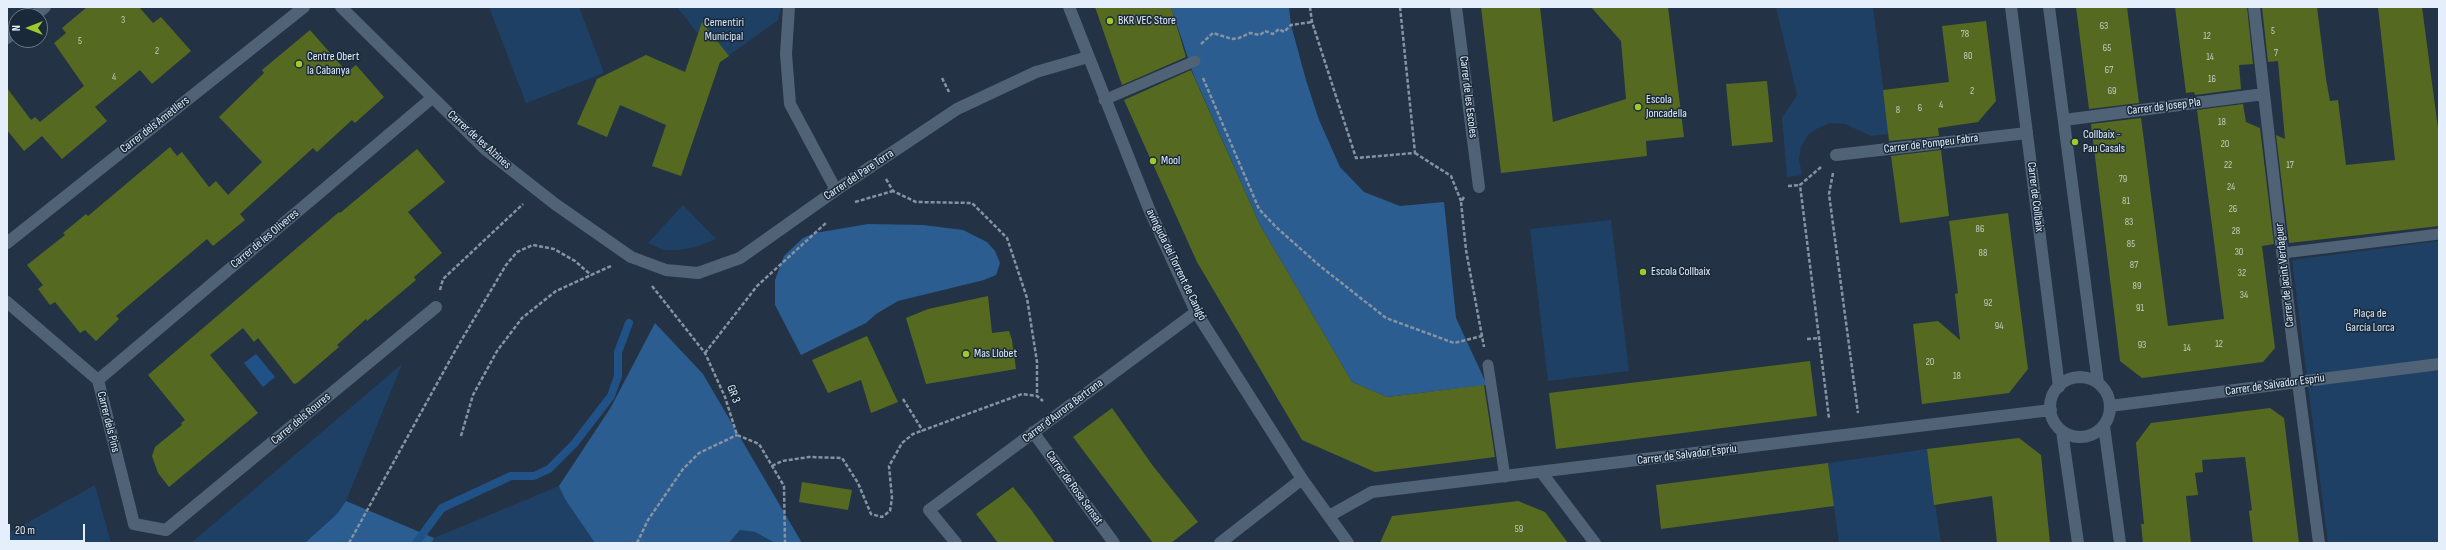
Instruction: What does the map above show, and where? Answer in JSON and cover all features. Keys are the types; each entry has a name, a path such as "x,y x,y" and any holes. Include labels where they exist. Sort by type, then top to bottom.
{"street":[{"name":"Carrer dels Ametllers","path":"7,243 304,7"},
{"name":"Carrer de les Alzines","path":"341,7 485,149 538,190 631,257"},
{"path":"789,7 786,54 790,104 836,190"},
{"name":"avinguda del Torrent de Canigó","path":"1069,7 1104,100 1149,209 1196,312 1302,479 1348,543"},
{"name":"Carrer de les Escoles","path":"1456,7 1479,187"},
{"name":"Carrer de Collbaix","path":"2011,7 2059,387"},
{"path":"2050,7 2098,383"},
{"name":"Carrer de Jacint Verdaguer","path":"2254,7 2298,382 2319,543"},
{"name":"Carrer del Pare Torra","path":"631,257 666,270 698,272 740,258 836,190 957,109 1036,72 1088,57"},
{"name":"Carrer de Josep Pla","path":"2064,120 2264,94"},
{"name":"Carrer de les Oliveres","path":"98,380 432,98"},
{"name":"Carrer de Pompeu Fabra","path":"1836,155 2027,133"},
{"name":"Carrer dels Pins","path":"7,302 98,380 134,524 166,530"},
{"name":"Carrer dels Roures","path":"166,530 436,307"},
{"name":"Carrer d'Aurora Bertrana","path":"956,543 930,510 1196,312"},
{"name":"Carrer de Salvador Espriu","path":"2110,406 2439,364"},
{"path":"2078,378 2088,378 2098,383 2107,393 2110,406 2109,417 2104,426 2097,432 2084,437 2074,437 2062,431 2054,422 2051,410 2054,394 2059,387 2067,380 2078,378"},
{"name":"Carrer de Salvador Espriu","path":"1329,516 1372,492 1542,473 2051,410"},
{"path":"2104,426 2120,543"},
{"path":"2062,431 2078,543"},
{"name":"Carrer de Rosa Sensat","path":"1033,432 1114,543"},
{"path":"1542,473 1595,543"},
{"path":"1220,543 1302,479"}],"lane":[{"path":"1104,100 1196,60"},
{"path":"2283,253 2439,234"},
{"path":"1488,365 1505,477"}],"path":[{"path":"1310,7 1312,22 1356,158 1415,153 1451,176 1461,202 1466,250 1488,365"},
{"path":"1400,7 1415,153"},
{"path":"1312,22 1291,25 1284,32 1279,29 1273,34 1265,31 1260,35 1250,33 1232,39 1212,33 1196,49 1196,60 1259,209 1276,227 1320,266 1386,318 1454,343 1482,336"},
{"path":"1788,186 1800,185 1836,155"},
{"path":"1836,155 1829,194 1860,434"},
{"path":"877,162 893,191 916,202 972,203 1008,238 1027,298 1037,362 1037,396"},
{"path":"1800,185 1832,437"},
{"path":"1461,202 1468,193 1479,187"},
{"path":"436,307 443,279 538,190"},
{"path":"853,203 893,191"},
{"path":"705,353 757,286 829,220"},
{"path":"349,543 455,351 506,264 517,252 533,245 554,249 575,261 591,275"},
{"path":"461,436 473,395 497,351 522,318 556,291 631,257"},
{"name":"GR 3","path":"631,257 705,353 725,397 737,435"},
{"path":"1807,339 1819,338"},
{"path":"772,466 782,460 809,457 842,458 858,483 871,514 882,517 890,511 892,498 889,466 895,452 907,438 1022,394 1037,396 1056,416"},
{"path":"903,399 923,431"},
{"path":"636,543 648,520 683,470 699,453 737,435 759,444 784,486 785,543"}],"green space":[{"path":"489,7 579,7 604,73 526,103"},
{"name":"Cementiri Municipal","path":"677,7 781,7 778,20 720,62"},
{"path":"1776,7 1873,7 1889,134 1871,136 1845,124 1830,123 1816,129 1808,135 1801,147 1799,159 1802,175 1787,177 1782,118 1797,95"},
{"path":"683,205 716,239 696,247 678,250 663,250 648,243"},
{"path":"1611,220 1629,371 1548,381 1530,229"},
{"name":"Plaça de García Lorca","path":"2439,241 2439,543 2328,543 2292,260"},
{"path":"402,364 346,501 337,514 314,537 305,543 191,543"},
{"path":"1927,449 1941,543 1839,543 1828,463"},
{"path":"95,485 111,543 7,543 7,534"},
{"path":"559,486 595,543 432,543 434,538"},
{"path":"740,530 755,532 775,543 729,543"}],"shaded area":[{"path":"1171,7 1289,7 1291,25 1306,80 1319,120 1340,167 1364,192 1400,206 1444,202 1456,318 1487,385 1387,397 1352,382 1260,225 1194,76"},
{"path":"868,224 923,225 963,230 987,242 995,251 1000,263 996,275 984,280 898,301 876,314 866,323 801,355 775,305 775,280 784,256 803,238 815,233"},
{"path":"655,323 703,374 802,543 775,543 755,532 740,530 729,543 595,543 565,499 559,486 611,407"},
{"path":"256,354 275,377 263,387 244,363"},
{"path":"346,501 434,538 432,543 305,543 337,514"}],"building":[{"path":"87,7 139,7 153,23 161,17 191,51 152,84 140,70 95,107 107,121 62,159 42,136 24,151 7,130 7,88 31,120 35,117 40,122 84,86 54,43 66,33 62,28"},
{"path":"1095,7 1171,7 1186,57 1122,85"},
{"path":"1481,7 1540,7 1553,122 1626,99 1621,41 1591,7 1668,7 1684,137 1646,141 1647,156 1501,173"},
{"path":"2076,7 2127,7 2139,103 2089,109"},
{"path":"2175,7 2247,7 2253,64 2239,65 2241,89 2195,95 2194,92 2186,93"},
{"path":"2262,7 2317,7 2330,101 2338,100 2346,165 2395,160 2378,7 2422,7 2439,136 2439,226 2289,243 2276,135 2285,139 2278,61 2268,62"},
{"path":"1986,21 1996,101 1978,122 1938,128 1939,136 1889,141 1883,90 1949,82 1942,26"},
{"path":"702,22 729,56 720,62 681,176 652,166 666,125 620,105 607,137 577,124 597,79 646,55 685,72"},
{"path":"310,30 347,72 356,65 384,97 355,123 352,120 317,152 313,148 240,214 245,220 213,246 207,239 116,316 119,319 96,341 85,330 80,333 55,302 50,305 38,289 43,285 27,265 65,235 63,233 86,214 88,216 170,147 177,156 182,152 209,187 216,181 228,195 262,162 219,117 264,73 262,70"},
{"path":"1191,70 1260,225 1352,382 1387,397 1484,385 1495,457 1375,472 1302,440 1197,262 1124,100"},
{"path":"1767,81 1773,142 1732,146 1726,84"},
{"path":"2243,104 2246,122 2260,128 2274,244 2262,246 2275,348 2263,362 2142,378 2120,361 2091,124 2141,118 2168,326 2224,319 2197,110"},
{"path":"417,149 445,182 408,212 442,253 414,277 416,280 367,321 366,319 337,345 339,347 297,383 294,384 258,338 254,342 243,328 210,355 258,413 169,487 158,473 152,456 155,447 182,425 181,423 185,420 148,375 339,212 340,213"},
{"path":"1941,150 1949,216 1900,223 1891,156"},
{"path":"2008,213 2028,369 2009,393 1922,404 1913,324 1938,321 1960,340 1955,294 1958,293 1949,221"},
{"name":"Mas Llobet","path":"988,296 992,333 1009,331 1012,340 1016,369 926,384 906,318 928,309"},
{"path":"867,336 898,402 871,413 861,380 828,393 812,360"},
{"path":"1810,361 1817,416 1556,449 1549,393"},
{"path":"1112,408 1153,466 1198,522 1171,543 1153,543 1073,437"},
{"path":"2270,408 2284,418 2299,543 2253,543 2249,511 2252,510 2245,457 2202,460 2203,472 2195,473 2198,495 2186,496 2191,543 2143,543 2141,524 2144,524 2136,443 2151,423"},
{"path":"2019,438 2041,455 2050,543 1997,543 1992,496 1934,505 1927,449"},
{"path":"1828,463 1834,506 1661,529 1656,485"},
{"path":"802,482 852,490 848,510 799,502"},
{"path":"1013,487 1055,543 998,543 976,514"},
{"path":"1518,501 1545,512 1568,543 1380,543 1392,516"}],"waterway":[{"path":"416,543 442,508 511,476 534,476 549,469 574,444 611,396 618,376 618,352 629,323"}],"place":[{"name":"BKR VEC Store","path":"1110,21"},
{"name":"Centre Obert la Cabanya","path":"299,64"},
{"name":"Escola Joncadella","path":"1638,107"},
{"name":"Collbaix - Pau Casals","path":"2075,142"},
{"name":"Mool","path":"1153,161"},
{"name":"Escola Collbaix","path":"1643,272"},
{"name":"Mas Llobet","path":"966,354"}]}
